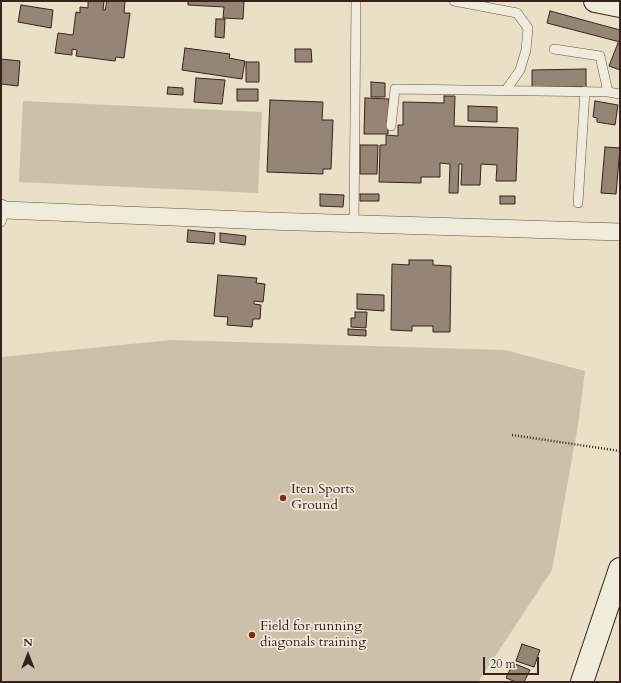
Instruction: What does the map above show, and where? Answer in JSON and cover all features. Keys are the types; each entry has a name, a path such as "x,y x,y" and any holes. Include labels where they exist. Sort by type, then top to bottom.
{"main road":[{"path":"594,1 620,6"},
{"path":"582,682 620,570"}],"street":[{"path":"2,213 620,232"}],"lane":[{"path":"354,224 356,1"},
{"path":"454,1 517,13 528,28 526,50 520,70 506,90"},
{"path":"554,49 600,56 608,92"},
{"path":"391,126 395,89 608,92 620,94"},
{"path":"578,203 585,92"}],"path":[{"path":"512,435 620,451"}],"shaded area":[{"path":"23,101 262,112 258,193 19,182"},
{"name":"Iten Sports Ground","path":"171,340 505,350 585,371 578,425 552,570 478,682 1,682 1,357"}],"building":[{"path":"88,1 104,1 103,10 105,10 107,1 125,1 124,13 130,13 124,58 116,57 115,61 76,56 77,50 72,49 72,55 55,53 58,33 73,35 76,12 80,13 80,7 88,8"},
{"path":"188,1 244,1 243,19 223,18 224,7 188,5"},
{"path":"21,5 53,10 51,28 18,22"},
{"path":"550,11 620,30 620,42 547,23"},
{"path":"216,19 225,19 224,38 215,37"},
{"path":"618,43 620,44 620,70 609,66"},
{"path":"185,48 230,54 229,58 245,61 242,79 182,70"},
{"path":"295,49 311,49 312,62 295,62"},
{"path":"1,59 20,61 18,86 1,84"},
{"path":"246,62 259,62 259,82 246,82"},
{"path":"586,69 586,87 532,87 532,70"},
{"path":"196,78 225,80 222,104 194,102"},
{"path":"371,82 385,83 385,97 371,97"},
{"path":"168,87 183,88 183,95 167,94"},
{"path":"237,89 258,89 258,101 237,101"},
{"path":"444,96 455,96 454,126 518,128 516,181 496,181 497,165 481,164 480,185 461,185 462,164 459,164 458,193 449,193 450,164 440,163 440,177 421,177 421,183 379,182 380,145 386,145 386,135 398,136 398,125 403,125 403,102 444,103"},
{"path":"365,98 389,99 388,134 364,134"},
{"path":"270,100 323,102 322,120 333,120 331,169 323,169 323,174 267,172"},
{"path":"595,101 618,105 615,125 597,122 597,118 593,117"},
{"path":"468,106 497,107 497,122 468,121"},
{"path":"360,145 378,145 377,174 360,174"},
{"path":"605,147 620,148 616,194 601,193"},
{"path":"320,194 344,195 343,207 320,206"},
{"path":"360,194 379,194 379,201 360,201"},
{"path":"500,196 515,196 515,204 500,204"},
{"path":"188,230 215,233 214,244 187,242"},
{"path":"220,233 246,236 245,245 220,242"},
{"path":"409,260 433,260 433,265 451,266 450,332 433,332 433,326 412,326 412,331 391,330 392,264 409,265"},
{"path":"218,275 257,278 256,283 265,284 263,302 254,301 254,304 261,305 260,319 253,319 252,327 227,325 228,317 214,316"},
{"path":"357,294 384,295 384,311 357,309"},
{"path":"355,312 367,312 366,328 351,327 351,318 355,318"},
{"path":"348,329 366,330 366,336 348,335"},
{"path":"522,644 540,650 534,667 516,661"},
{"path":"513,663 530,670 524,682 516,682 506,678"}],"place":[{"name":"Iten Sports Ground","path":"283,498"},
{"name":"Field for running diagonals training","path":"252,635"}]}
